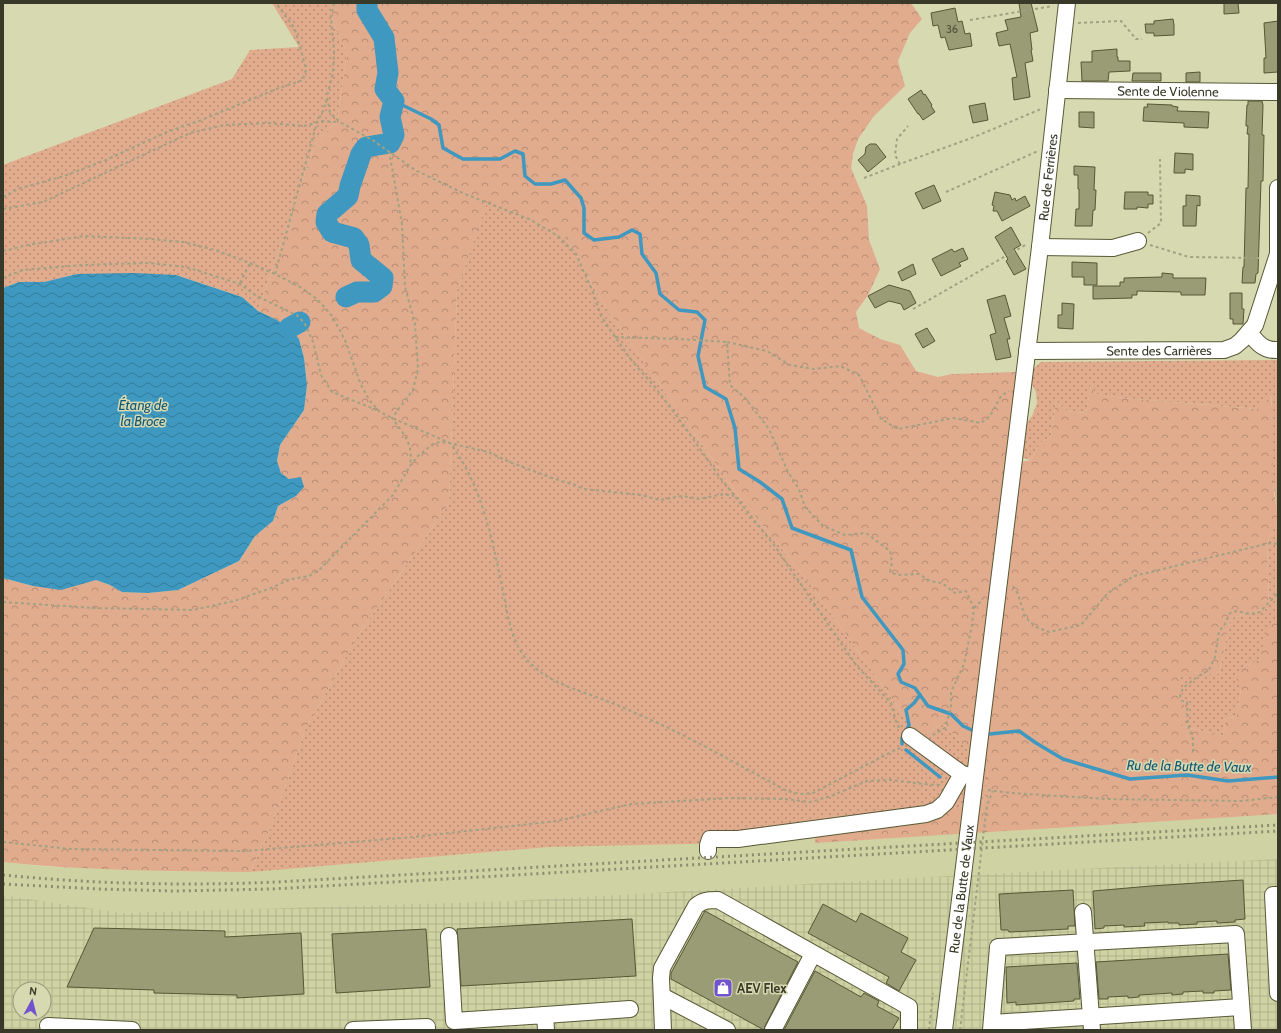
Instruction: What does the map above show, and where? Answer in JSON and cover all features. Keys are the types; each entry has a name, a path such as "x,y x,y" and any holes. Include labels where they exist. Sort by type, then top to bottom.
{"street":[{"name":"Rue de Ferrières","path":"1000,574 1041,242 1064,24 1062,4"},
{"name":"Sente de Violenne","path":"1056,97 1278,92"},
{"name":"Sente des Carrières","path":"1027,351 1224,350 1235,346 1255,325 1278,254 1278,188"},
{"path":"1041,242 1113,248 1138,241"},
{"path":"1249,332 1264,348 1273,351 1278,350"},
{"name":"Rue de la Butte de Vaux","path":"944,1030 967,781 978,747 1000,574"},
{"path":"708,851 710,839 738,839 926,814 937,810 967,781 910,736"},
{"path":"1278,895 1273,895 1278,993"},
{"path":"663,1030 662,968 696,906 702,901 709,900 718,900 909,1007 909,1030"},
{"path":"1083,912 1092,1023"},
{"path":"1241,1007 1092,1023 991,1026 998,947 1236,934 1243,1030"},
{"path":"449,936 454,1021 546,1023 630,1009"},
{"path":"773,1030 813,954"},
{"path":"662,996 727,1030"},
{"path":"48,1026 132,1030"},
{"path":"353,1030 427,1027 427,1030"}],"path":[{"path":"3,197 18,189 64,176 106,160 167,132 303,80 306,69 295,29 276,3"},
{"path":"275,274 317,122 323,111 334,73 331,17 334,3"},
{"path":"970,20 1062,4"},
{"path":"1064,24 1121,21 1136,38 1142,39"},
{"path":"864,178 974,137 1056,97"},
{"path":"327,98 330,113 340,122 374,141 416,170 465,194 528,219 558,236 576,254 592,290 601,316 615,338 663,398 735,497 774,545 856,665 891,703 898,725 910,736"},
{"path":"3,209 43,202 190,133 224,125 268,123 304,126 321,120 340,122"},
{"path":"900,164 895,155 897,139 908,126"},
{"path":"946,192 1040,150 1051,150"},
{"path":"389,151 402,224 405,287 415,324 418,369 413,390 392,418"},
{"path":"1138,241 1161,223 1160,158"},
{"path":"3,251 28,245 84,236 151,239 184,242 215,250 250,263 302,288 318,300 332,316 345,340 361,385 370,401 380,412"},
{"path":"1138,241 1189,257 1266,258 1278,254"},
{"path":"913,309 1041,242"},
{"path":"3,278 22,270 88,265 149,263 186,267 240,284 255,295 298,316 305,324 313,342 322,375 332,392 450,443 461,457 480,498 489,529 510,627 517,644 527,660 544,675 565,686 610,702 660,724 706,746 788,791 800,794 813,793 909,744 910,736"},
{"path":"240,284 250,263"},
{"path":"615,338 726,342 767,351 790,365 814,369 840,366 859,375 881,419 898,429 954,418 981,423 990,416 1002,396 1011,390 1022,391"},
{"path":"726,342 730,385 745,398 770,429 788,472 799,489 805,507 823,526 844,535 866,532 890,551 892,562 890,572 898,575 919,574 930,581 942,583 955,593 966,591 974,608 964,664 951,692 951,708 945,728 910,736"},
{"path":"392,418 408,441 412,456 410,466"},
{"path":"3,602 95,608 193,610 234,601 291,579 309,576 319,570 393,495 410,466 422,451 433,444 440,442 488,452 555,480 584,489 641,495 660,500 682,496 699,498 724,494 735,497"},
{"path":"1000,574 1011,582 1018,594 1025,617 1036,627 1049,632 1081,625 1108,593 1134,576 1270,543 1278,544"},
{"path":"1193,752 1192,739 1188,725 1188,702 1182,701 1180,696 1183,688 1209,670 1215,657 1219,631 1224,626 1230,613 1237,611 1251,614 1260,612 1278,593"},
{"path":"3,842 71,849 247,851 413,837 557,821 631,804 730,798 784,799 811,802 831,796 867,781 892,780 923,784 967,781 993,791 1011,794 1106,799 1242,801 1278,797"},
{"path":"960,1030 987,805 993,791"}],"shaded area":[{"path":"1278,814 1278,859 963,875 510,901 121,913 3,895 3,862 47,867 157,871 251,872 549,847 735,843 816,832 816,843"},
{"path":"1278,859 1278,1030 3,1030 3,895 121,913 510,901 963,875"}],"green space":[{"path":"272,3 334,3 331,17 347,53 337,121 315,144 258,311 242,297 176,275 77,274 44,282 19,282 3,288 3,165 232,79 250,50 299,47"},
{"path":"334,3 911,3 922,19 910,33 898,61 905,86 874,116 858,139 853,154 851,168 867,206 869,240 880,269 868,295 856,312 859,328 880,339 900,345 916,371 938,377 952,374 1016,372 1008,464 1031,460 1039,444 1051,436 1056,401 1067,411 1086,413 1091,384 1095,394 1123,398 1257,409 1271,396 1271,436 1274,494 1278,510 1278,518 1267,544 1269,608 1231,618 1219,674 1178,675 1186,715 1181,726 1223,736 1226,717 1236,718 1241,689 1236,677 1243,667 1260,659 1265,629 1278,616 1278,814 815,843 817,818 983,805 988,772 943,723 920,738 804,576 737,494 608,311 565,236 488,200 457,291 449,503 357,637 305,730 270,829 250,872 96,869 3,862 3,578 33,586 81,583 96,580 123,592 148,593 178,590 239,561 255,536 273,521 278,506 296,496 289,479 281,473 277,461 280,445 304,410 307,385 304,358 299,339 277,320 258,311 315,144 337,121 347,53 331,17"},
{"path":"488,199 565,236 608,311 737,494 804,576 920,738 943,723 988,772 983,805 817,818 816,832 735,843 549,847 250,872 270,829 305,730 357,637 449,503 457,291"},
{"path":"1278,360 1278,510 1274,490 1271,458 1271,396 1258,409 1123,398 1095,394 1091,384 1086,413 1067,411 1056,401 1051,436 1039,444 1031,460 1019,457 1023,428 1032,416 1037,403 1036,392 1031,383 1032,370 1041,362"},
{"path":"1278,518 1278,616 1260,659 1243,667 1236,718 1226,717 1223,736 1181,726 1178,674 1219,674 1231,618 1269,608 1267,544"}],"water":[{"name":"Étang de la Broce","path":"134,273 176,275 242,297 258,311 277,320 289,328 299,339 304,358 307,385 304,410 280,445 277,461 281,473 289,479 301,477 304,487 296,496 278,506 273,521 255,536 239,561 178,590 148,593 122,592 110,585 96,580 61,590 33,586 3,578 3,288 19,282 44,282 77,274"}],"building":[{"path":"1019,3 1031,3 1038,31 1030,33 1033,61 1025,63 1030,97 1014,100 1012,78 1017,77 1010,44 999,46 996,33 1008,30 1005,20 1021,17"},
{"path":"1224,3 1238,3 1239,13 1224,14"},
{"path":"955,8 958,22 962,21 965,34 970,33 972,46 949,50 945,37 941,38 938,25 933,26 931,13"},
{"path":"1173,19 1174,35 1154,36 1154,33 1146,33 1145,24 1154,24 1154,21"},
{"path":"1278,21 1278,72 1264,73 1264,58 1266,58 1264,23"},
{"path":"1117,49 1118,61 1130,61 1130,71 1109,72 1108,81 1082,81 1081,62 1092,62 1092,51"},
{"path":"1200,72 1200,82 1186,82 1186,73"},
{"path":"1133,73 1161,73 1161,81 1132,81"},
{"path":"921,90 932,105 931,106 935,112 923,120 908,99"},
{"path":"1248,101 1262,101 1263,105 1263,181 1261,181 1258,273 1256,274 1255,283 1242,283 1244,267 1246,188 1248,188 1249,134 1247,134 1248,126 1246,126 1246,123"},
{"path":"985,103 988,120 973,123 969,106"},
{"path":"1147,104 1172,105 1178,107 1177,111 1209,112 1208,128 1184,127 1184,123 1143,121 1144,107 1148,107"},
{"path":"1079,112 1094,112 1094,128 1079,127"},
{"path":"870,144 876,144 886,157 868,172 858,160 865,154 866,147"},
{"path":"1175,153 1193,154 1193,170 1185,169 1185,173 1174,173"},
{"path":"1074,166 1095,167 1095,210 1093,210 1092,226 1075,226 1076,209 1079,209 1079,189 1078,175 1074,175"},
{"path":"934,185 941,201 923,209 915,193"},
{"path":"995,192 1010,195 1012,200 1015,198 1016,201 1025,196 1030,206 1002,221 997,211 993,211 994,206 992,205"},
{"path":"1125,192 1148,192 1148,195 1153,195 1153,204 1148,204 1148,208 1137,207 1137,209 1124,209"},
{"path":"1186,195 1200,196 1200,206 1197,205 1196,226 1183,226 1183,206 1186,206"},
{"path":"1011,227 1021,245 1014,249 1026,269 1014,275 1006,261 1008,259 995,237"},
{"path":"963,248 968,259 959,263 961,266 941,276 932,259 952,249 954,252"},
{"path":"1072,262 1097,263 1097,285 1084,285 1084,277 1072,277"},
{"path":"913,264 916,274 902,281 898,272"},
{"path":"1162,273 1173,274 1173,278 1206,278 1205,295 1181,295 1181,292 1137,291 1137,295 1132,295 1132,298 1093,299 1093,286 1120,286 1120,282 1124,282 1124,278 1162,277"},
{"path":"889,285 910,291 916,303 904,310 901,304 889,301 875,308 868,296"},
{"path":"1230,293 1242,293 1242,309 1244,309 1243,324 1233,324 1233,319 1230,319"},
{"path":"1005,295 1011,316 1004,318 1010,339 1007,339 1011,357 996,360 990,335 996,333 987,300"},
{"path":"1062,303 1074,304 1073,329 1058,328 1058,315 1062,315"},
{"path":"927,328 935,341 923,348 915,334"},
{"path":"1243,880 1245,919 1235,920 1235,922 1197,922 1197,924 1179,925 1179,923 1168,922 1144,923 1145,926 1104,926 1104,928 1095,929 1093,891"},
{"path":"1073,890 1075,926 1068,926 1068,929 1009,932 1008,930 1001,930 999,894"},
{"path":"823,904 856,922 861,913 908,938 901,952 916,960 899,991 886,983 889,977 808,933"},
{"path":"705,911 798,962 764,1030 671,979 671,973"},
{"path":"632,919 636,976 461,986 457,929"},
{"path":"94,928 225,931 225,937 301,933 304,994 237,998 237,995 154,993 154,990 67,987"},
{"path":"426,929 430,987 336,993 332,934"},
{"path":"1228,954 1231,990 1214,991 1214,993 1203,993 1203,991 1183,992 1183,994 1172,995 1172,993 1139,995 1139,997 1128,998 1128,996 1099,999 1096,962"},
{"path":"1077,963 1080,999 1074,999 1074,1001 1016,1005 1016,1002 1007,1003 1006,967"},
{"path":"815,971 861,997 864,993 879,1001 877,1006 899,1018 892,1030 784,1030"}],"waterway":[{"path":"346,297 357,292 374,292 382,286 383,278 361,260 359,245 354,238 332,232 326,222 327,214 348,196 361,154 366,147 390,143 394,135 390,117 394,101 385,89 388,73 384,38 367,10 367,3"},
{"name":"Ru de la Butte de Vaux","path":"394,101 431,119 439,125 443,148 463,159 500,159 515,151 523,154 525,176 535,184 551,184 565,180 581,198 584,208 584,233 594,240 619,237 632,230 640,234 642,254 656,273 660,294 679,310 697,312 705,320 698,356 705,387 726,399 735,428 739,469 760,482 782,499 792,528 851,550 862,597 903,650 904,664 898,674 901,682 915,688 928,706 951,714 963,726 974,731"},
{"path":"289,328 300,322"},
{"path":"902,744 902,738 909,725 906,710 920,695"},
{"name":"Ru de la Butte de Vaux","path":"990,734 1019,731 1063,759 1130,779 1187,775 1228,781 1278,777"},
{"path":"906,750 940,777"}],"railway":[{"path":"3,875 140,883 208,884 277,882 1278,825"},
{"path":"3,884 174,891 272,889 1278,831"}],"place":[{"name":"AEV Flex","path":"723,988"}]}
